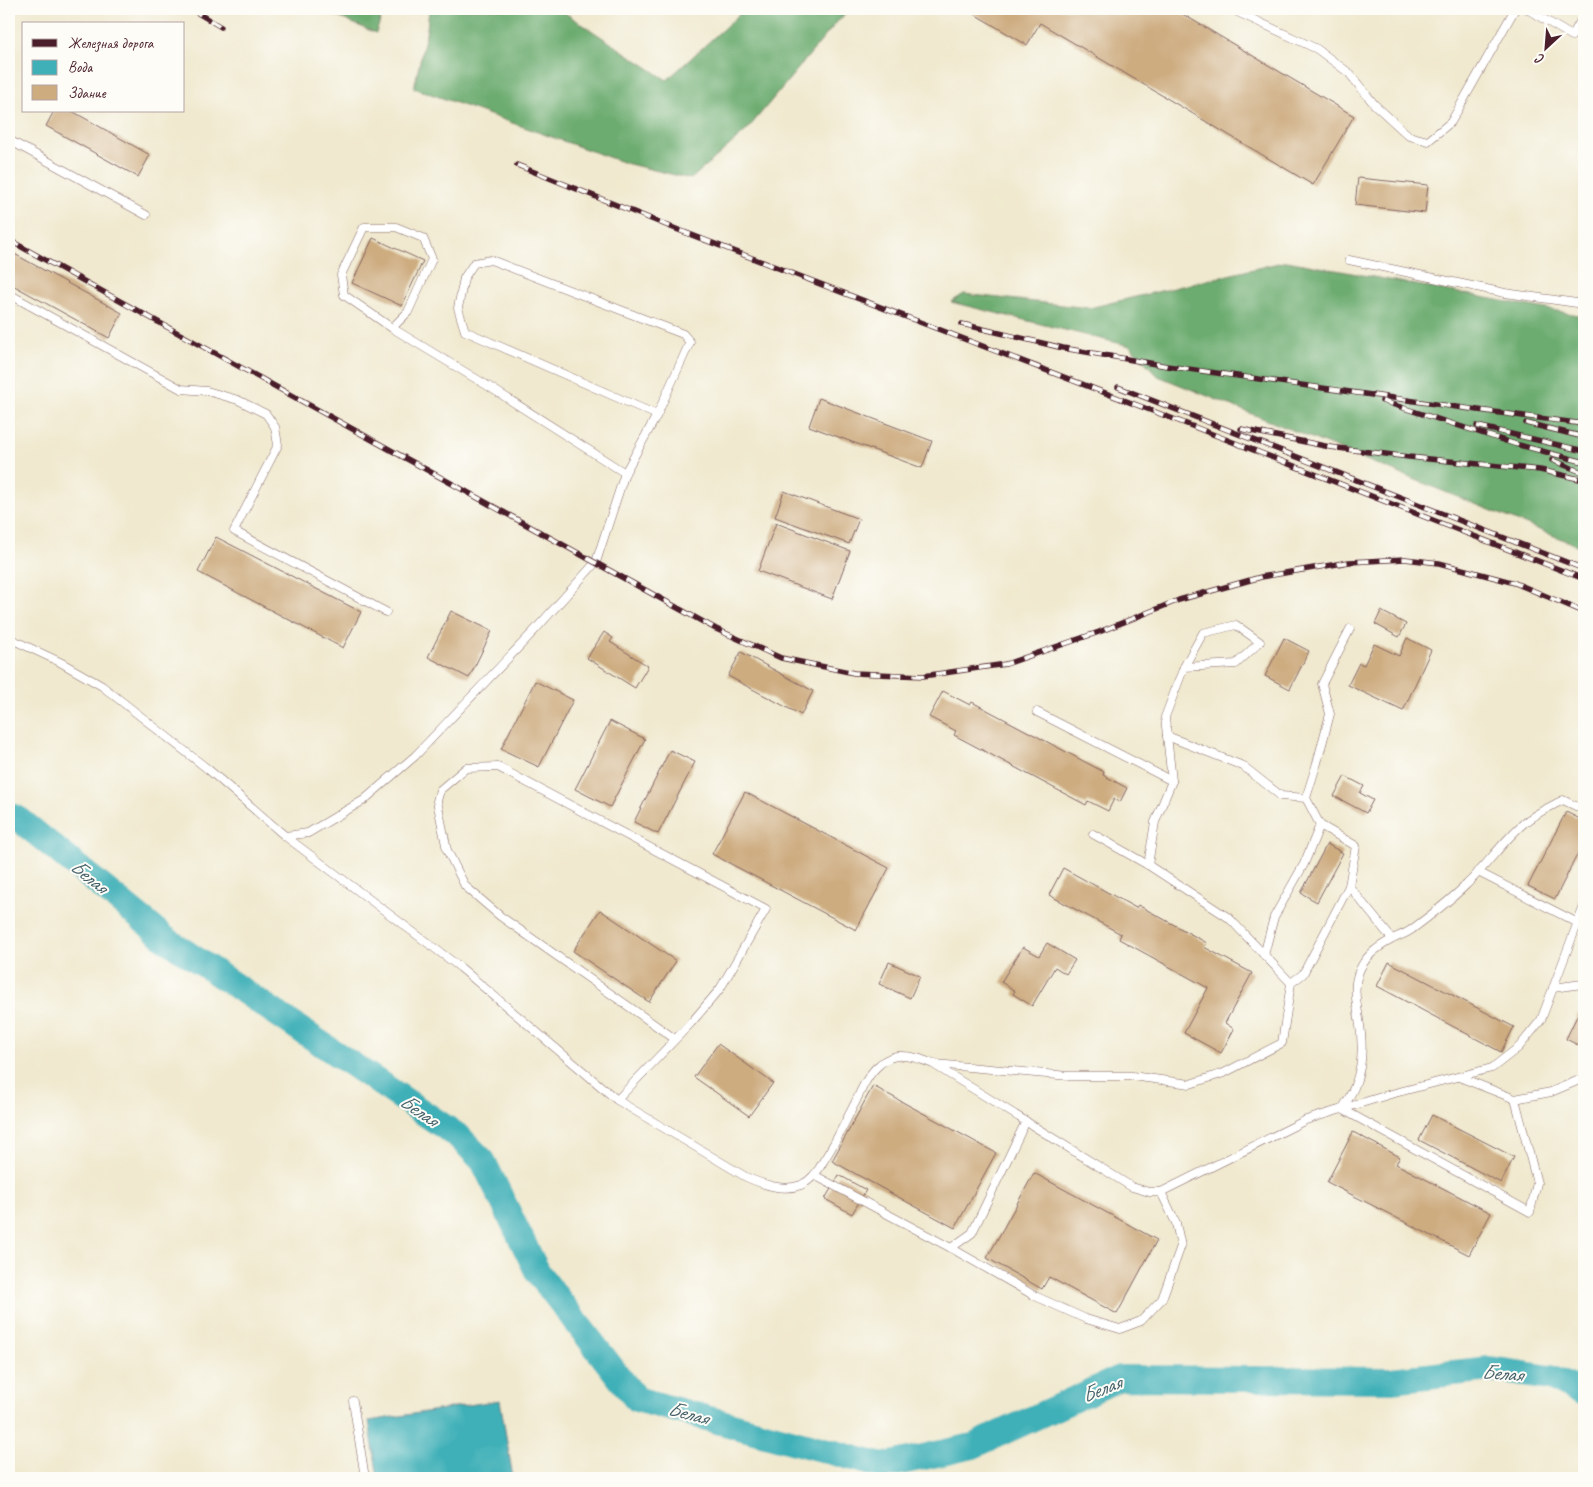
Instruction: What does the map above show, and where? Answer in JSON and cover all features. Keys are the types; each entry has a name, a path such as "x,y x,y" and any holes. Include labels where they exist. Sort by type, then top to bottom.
{"lane":[{"path":"1231,9 1317,49 1349,73 1374,104 1409,136 1428,141 1451,122 1515,9"},
{"path":"1527,9 1572,36 1584,15"},
{"path":"9,140 146,215"},
{"path":"392,328 408,312 432,259 423,238 396,227 364,227 341,275 344,295 392,328 625,473"},
{"path":"285,836 308,832 364,800 415,756 534,631 596,562 625,473 657,415 690,342 684,334 491,260 474,263 464,278 458,308 465,331 657,415"},
{"path":"1349,260 1505,293 1584,304"},
{"path":"9,294 181,389 215,394 238,400 266,414 275,427 278,445 234,531 386,612"},
{"path":"1148,864 1155,822 1172,781 1165,717 1184,667 1203,633 1236,625 1260,642 1236,664 1184,667"},
{"path":"933,1064 1069,1076 1132,1076 1190,1084 1224,1074 1282,1043 1291,983 1304,974 1349,886 1356,846 1320,825 1306,798 1330,714 1322,684 1350,629"},
{"path":"9,638 60,662 102,686 209,770 285,836 461,968 617,1100 757,1182 778,1187 790,1188 802,1184 814,1175 831,1150 865,1083 878,1065 890,1058 902,1055 915,1057 933,1064 1132,1187 1149,1192 1161,1192 1306,1120 1391,1094 1492,1068 1519,1047 1541,1020 1584,906"},
{"path":"1036,712 1172,781"},
{"path":"1168,736 1243,766 1281,796 1306,798"},
{"path":"617,1100 675,1039 720,989 766,909 498,767 466,768 440,790 437,801 446,850 465,886 500,916 675,1039"},
{"path":"1342,1109 1352,1095 1358,1080 1362,1060 1362,1040 1355,999 1358,975 1370,953 1392,939 1405,934 1442,907 1524,823 1563,800 1584,810"},
{"path":"1264,955 1274,916 1304,864 1320,825"},
{"path":"1093,834 1148,864 1229,918 1291,983"},
{"path":"1478,872 1578,923"},
{"path":"1349,886 1392,939"},
{"path":"1554,988 1582,984 1584,986"},
{"path":"1458,1077 1515,1099 1551,1092 1584,1078"},
{"path":"1342,1109 1530,1212 1537,1183 1515,1099"},
{"path":"951,1248 972,1233 1026,1121"},
{"path":"814,1175 951,1248 1035,1296 1086,1319 1120,1329 1141,1321 1162,1299 1181,1246 1176,1223 1161,1192"},
{"path":"353,1401 365,1478"}],"green space":[{"path":"319,9 384,9 376,33"},
{"path":"429,9 559,9 667,80 745,9 851,9 837,22 746,131 691,179 625,163 414,88 427,29"},
{"path":"1287,261 1584,316 1584,548 1158,376 1130,346 951,302 964,294 1089,308"}],"water":[{"path":"500,1400 513,1478 378,1478 369,1421"}],"building":[{"path":"971,9 1174,9 1354,116 1313,185 1040,23 1027,45 969,11"},
{"path":"53,112 74,112 150,155 138,177 46,126"},
{"path":"1358,178 1428,185 1425,213 1355,205"},
{"path":"373,238 423,261 402,306 352,283"},
{"path":"9,251 122,313 109,338 9,283"},
{"path":"819,398 932,441 922,468 809,426"},
{"path":"784,491 859,519 849,544 775,517"},
{"path":"776,523 850,551 832,599 758,571"},
{"path":"216,537 361,612 343,648 198,572"},
{"path":"451,611 492,631 469,678 428,657"},
{"path":"1381,611 1406,624 1399,637 1375,624"},
{"path":"604,632 613,638 610,642 648,666 635,688 587,658"},
{"path":"1284,638 1309,651 1290,689 1265,676"},
{"path":"1407,638 1431,650 1403,711 1348,685 1359,663 1364,665 1374,644 1399,656"},
{"path":"741,652 813,691 801,715 728,676"},
{"path":"535,681 573,700 539,767 501,749"},
{"path":"943,691 970,705 972,702 1104,772 1103,775 1127,788 1120,802 1114,799 1108,811 1088,801 1086,805 954,735 956,731 929,717"},
{"path":"610,721 645,739 610,807 575,789"},
{"path":"670,750 695,762 658,834 634,822"},
{"path":"1345,776 1364,786 1360,793 1373,800 1366,813 1334,796"},
{"path":"745,792 889,868 856,930 712,854"},
{"path":"1566,812 1584,821 1584,841 1555,899 1528,886"},
{"path":"1327,844 1343,853 1317,902 1301,893"},
{"path":"1063,868 1136,908 1138,905 1207,943 1204,947 1252,973 1225,1023 1234,1029 1221,1053 1184,1033 1208,988 1119,939 1121,934 1049,895"},
{"path":"600,910 676,961 649,1002 573,951"},
{"path":"1047,943 1075,960 1066,974 1055,967 1032,1006 1013,994 1015,991 1001,982 1023,947 1039,956"},
{"path":"889,962 920,976 910,998 879,984"},
{"path":"1389,962 1514,1027 1501,1052 1377,986"},
{"path":"1578,1014 1584,1017 1584,1048 1566,1039"},
{"path":"718,1044 773,1083 749,1116 694,1077"},
{"path":"873,1086 996,1153 955,1228 832,1161"},
{"path":"1432,1115 1514,1157 1501,1183 1419,1140"},
{"path":"1353,1132 1400,1157 1396,1164 1491,1213 1469,1255 1327,1182"},
{"path":"1034,1173 1157,1240 1117,1314 1049,1277 1042,1289 987,1258"},
{"path":"839,1175 866,1190 852,1214 825,1199"}],"waterway":[{"name":"Белая","path":"9,815 20,820 166,939 458,1136 483,1161 538,1273 636,1399 883,1466 973,1446 1120,1378 1391,1380 1490,1369 1550,1378 1584,1393"}],"railway":[{"path":"191,9 221,27"},
{"path":"517,165 676,229 1184,423 1584,579"},
{"path":"9,240 716,629 781,658 854,673 923,676 1006,664 1099,632 1179,600 1261,577 1349,562 1405,559 1439,563 1515,583 1584,612"},
{"path":"962,324 1063,348 1167,366 1584,424"},
{"path":"1118,387 1584,569"},
{"path":"1382,401 1515,444 1584,462"},
{"path":"1526,423 1584,437"},
{"path":"1477,426 1584,451"},
{"path":"1241,429 1330,447 1540,470 1584,480"},
{"path":"1552,460 1584,473"}]}
